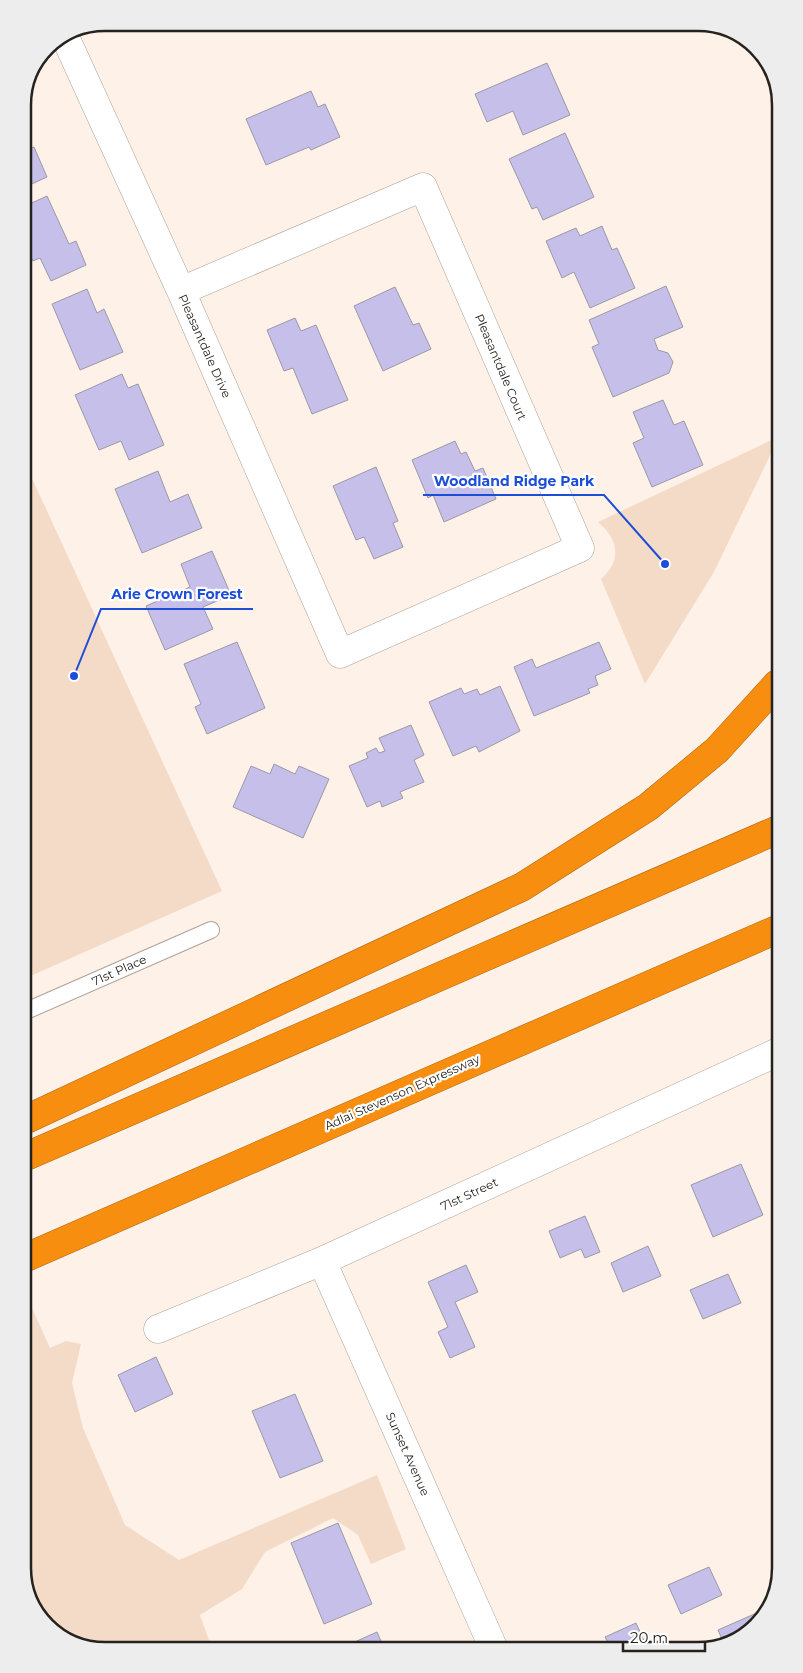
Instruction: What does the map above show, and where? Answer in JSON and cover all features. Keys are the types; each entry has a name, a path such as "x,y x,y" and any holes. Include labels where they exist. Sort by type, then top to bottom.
{"highway":[{"path":"31,1117 522,888 648,807 717,750 772,690"},
{"path":"31,1154 772,832"},
{"name":"Adlai Stevenson Expressway","path":"31,1255 772,932"}],"street":[{"name":"Pleasantdale Drive","path":"67,42 181,291 340,654"},
{"name":"Pleasantdale Court","path":"181,291 422,187 426,196 580,548 340,654"},
{"name":"71st Street","path":"158,1329 322,1261 772,1055"},
{"name":"Sunset Avenue","path":"322,1261 491,1642"}],"lane":[{"name":"71st Place","path":"31,1009 211,930"}],"shaded area":[{"path":"772,440 772,451 714,572 645,684 601,579 612,565 615,550 610,536 598,522"},
{"path":"31,476 222,891 31,976"},
{"path":"31,1309 50,1348 66,1341 81,1344 72,1383 83,1428 125,1525 179,1560 377,1475 406,1549 371,1564 358,1535 333,1518 265,1552 242,1589 200,1615 210,1642 100,1642 81,1638 64,1629 44,1609 37,1596 31,1568"}],"building":[{"path":"547,63 570,115 523,135 513,111 487,122 475,94"},
{"path":"311,91 318,107 325,104 340,137 311,150 309,147 266,165 246,119"},
{"path":"565,133 594,197 543,220 537,207 532,209 509,159"},
{"path":"34,147 47,177 31,184 31,148"},
{"path":"47,196 69,244 76,241 86,265 51,281 40,258 33,261 31,257 31,203"},
{"path":"602,226 612,250 617,248 635,288 590,308 574,272 562,278 546,241 576,228 580,236"},
{"path":"666,286 683,327 654,339 658,350 668,353 673,362 669,373 613,397 592,347 599,344 589,320"},
{"path":"395,287 413,325 419,323 431,349 383,371 354,306"},
{"path":"87,289 97,313 104,309 123,352 80,370 52,304"},
{"path":"295,318 301,331 316,325 348,400 312,414 293,368 284,371 267,330"},
{"path":"122,374 128,388 138,384 164,445 129,460 121,441 99,450 75,395"},
{"path":"663,400 674,425 684,421 703,465 652,487 633,443 644,438 633,412"},
{"path":"455,441 461,454 466,452 475,471 483,468 496,499 444,522 433,495 428,498 412,460"},
{"path":"376,467 398,521 393,523 403,547 374,559 364,537 356,540 333,486"},
{"path":"158,471 170,502 188,494 202,528 142,553 115,489"},
{"path":"212,551 231,595 203,607 213,629 165,650 146,606 190,587 181,564"},
{"path":"237,642 265,708 207,734 195,707 201,704 184,664"},
{"path":"599,642 611,669 595,676 598,685 588,689 590,693 534,716 514,667 532,659 536,668"},
{"path":"500,686 520,731 479,752 476,746 453,756 429,702 461,688 464,694 477,689 480,695"},
{"path":"411,725 424,755 414,760 424,782 400,792 403,798 382,807 380,801 367,807 349,766 368,758 366,753 376,748 379,753 385,751 379,738"},
{"path":"274,764 295,774 299,766 329,779 303,838 233,807 251,766 270,774"},
{"path":"741,1164 763,1215 713,1237 691,1185"},
{"path":"585,1216 600,1252 585,1258 581,1249 560,1258 549,1231"},
{"path":"648,1246 661,1276 623,1292 611,1263"},
{"path":"466,1265 478,1292 455,1302 475,1347 450,1358 438,1332 448,1327 428,1282"},
{"path":"728,1274 741,1303 703,1319 690,1290"},
{"path":"156,1357 173,1394 135,1412 118,1375"},
{"path":"295,1394 323,1461 280,1478 252,1411"},
{"path":"338,1523 372,1604 324,1624 291,1543"},
{"path":"709,1567 722,1595 681,1614 668,1585"},
{"path":"756,1613 747,1623 726,1636 721,1637 718,1630"},
{"path":"636,1623 645,1642 608,1642 605,1637"},
{"path":"377,1632 381,1642 355,1642"}],"place":[{"name":"Woodland Ridge Park","path":"665,564"},
{"name":"Arie Crown Forest","path":"74,676"}]}
